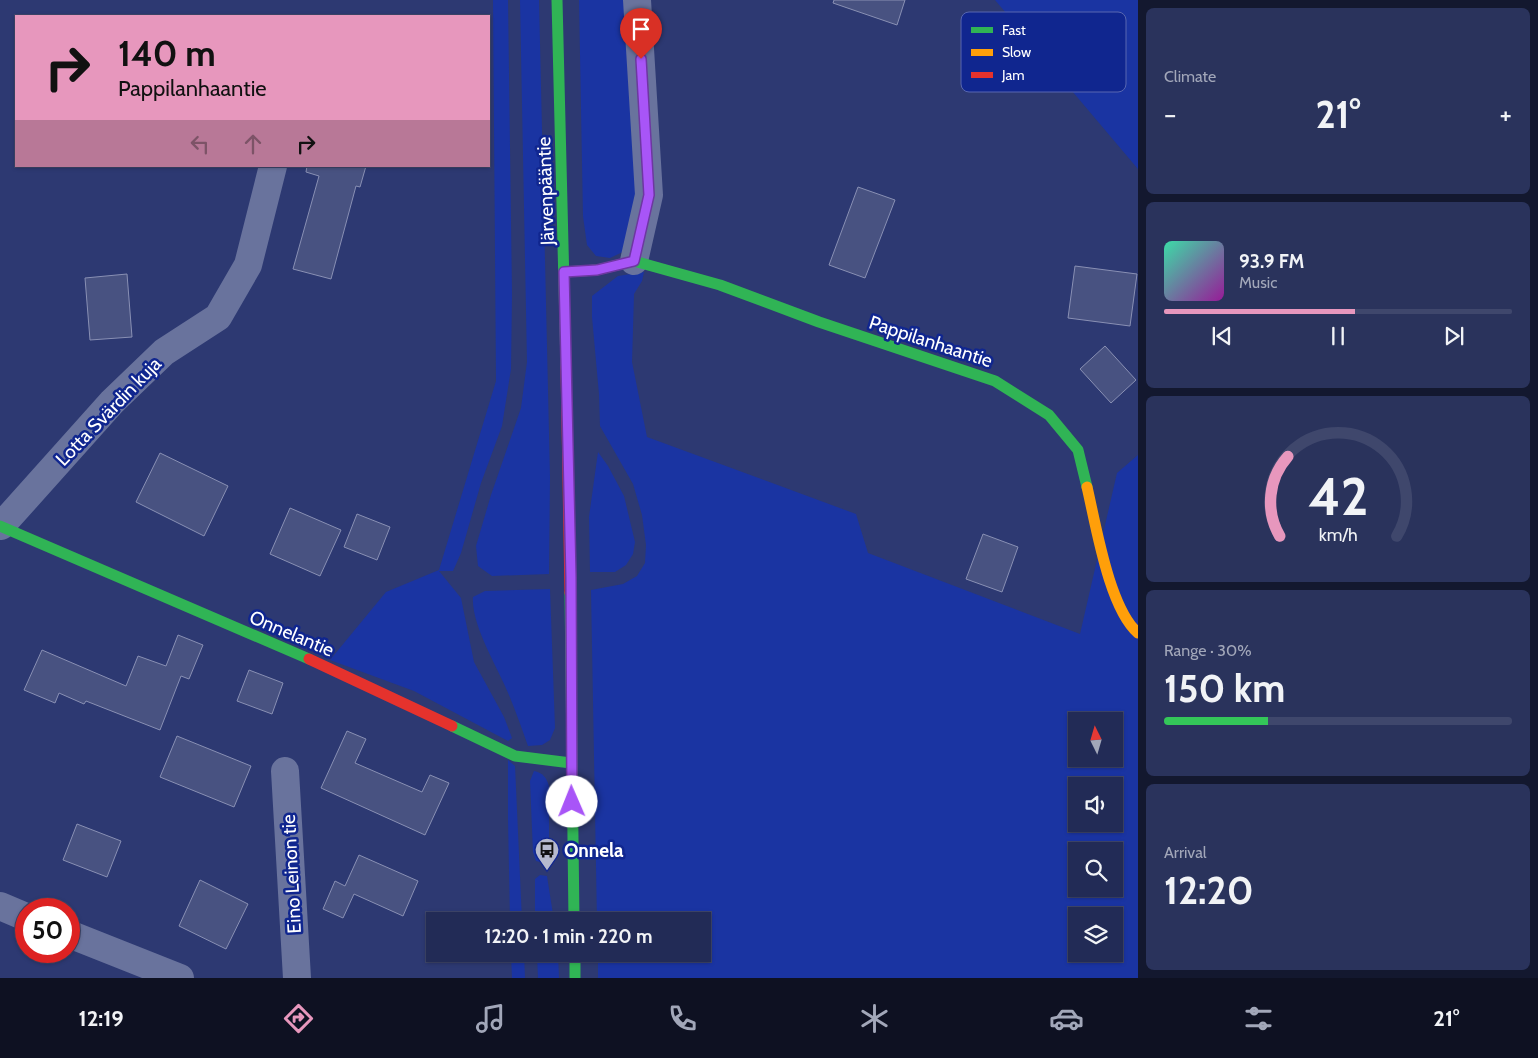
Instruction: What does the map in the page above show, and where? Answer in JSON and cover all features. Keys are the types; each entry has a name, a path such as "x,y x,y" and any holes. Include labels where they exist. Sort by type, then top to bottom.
{"street":[{"name":"Järvenpääntie","path":"557,0 570,568 574,912"},
{"path":"634,261 649,195 637,0"},
{"name":"Lotta Svärdin kuja","path":"0,526 112,402 164,352 218,317 248,265 273,167"},
{"name":"Pappilanhaantie","path":"564,272 597,270 634,261 720,285 819,322 996,381 1049,414 1078,450 1112,589 1130,626 1138,633"},
{"name":"Onnelantie","path":"0,526 330,668 515,756 571,763"},
{"name":"Eino Leinon tie","path":"285,771 297,978"},
{"path":"0,906 15,912"},
{"path":"80,938 180,978"},
{"path":"575,962 575,978"}],"shaded area":[{"path":"493,0 508,0 512,294 511,369 502,426 481,483 461,553 453,571 439,571 461,598 474,662 504,717 512,738 508,741 414,691 330,660 386,592 439,570 496,381"},
{"path":"520,0 539,0 550,477 549,574 492,576 478,566 476,546 491,495 521,408 527,362"},
{"path":"579,0 630,0 638,216 629,249 610,258 596,256 587,245 583,216"},
{"path":"995,0 1138,0 1138,169 1073,92 1126,92 1126,12 1005,12"},
{"path":"644,272 642,281 634,294 632,362 647,437 856,514 868,553 1080,634 1117,473 1138,455 1138,978 598,978 598,962 711,962 711,912 597,912 591,590 623,584 637,576 645,563 646,545 642,515 633,484 600,426 592,296 618,276"},
{"path":"598,452 624,496 635,542 633,554 626,565 615,572 590,572 589,517"},
{"path":"550,589 555,728 550,740 542,745 528,746 509,695 476,620 473,597 485,591"},
{"path":"508,760 515,766 522,912 510,912"},
{"path":"534,771 544,776 549,786 549,858 544,863 536,861 533,852 530,781"},
{"path":"540,875 547,876 553,912 535,912 535,879"},
{"path":"511,962 524,962 525,978 512,978"},
{"path":"537,962 558,962 559,978 538,978"}],"building":[{"path":"834,0 905,0 897,25 833,3"},
{"path":"307,167 366,167 360,187 356,186 331,279 293,269 319,176 306,172"},
{"path":"858,187 895,200 865,278 829,265"},
{"path":"1075,266 1137,274 1130,326 1068,318"},
{"path":"127,274 132,337 90,340 85,278"},
{"path":"1105,346 1136,380 1111,403 1080,369"},
{"path":"160,453 228,486 204,536 136,502"},
{"path":"290,508 341,530 320,576 270,554"},
{"path":"357,514 390,527 377,560 344,547"},
{"path":"983,534 1018,547 1002,592 966,579"},
{"path":"178,635 203,645 189,679 181,676 160,730 86,701 84,704 59,693 55,703 24,690 42,650 126,686 138,656 166,666"},
{"path":"249,670 283,683 272,714 237,701"},
{"path":"347,731 366,739 355,763 422,792 430,775 449,783 425,835 321,788"},
{"path":"177,736 251,766 234,807 160,777"},
{"path":"77,824 121,841 107,877 63,860"},
{"path":"359,855 418,881 403,916 354,894 343,918 323,909 335,881 345,886"},
{"path":"200,880 248,904 226,949 179,926"}],"traffic: fast":[{"path":"557,0 566,367"},
{"path":"564,272 597,270 634,261 720,285 819,322 995,381 1049,415 1078,450 1087,487"},
{"path":"0,526 309,659"},
{"path":"570,593 574,912"},
{"path":"452,726 515,756 571,763"},
{"path":"575,962 575,978"}],"traffic: slow":[{"path":"1087,487 1099,543 1111,586 1128,621 1138,633"}],"traffic: jam":[{"path":"566,367 570,593"},
{"path":"309,659 452,726"}],"place":[{"name":"Onnela","path":"547,871"}],"route":[{"path":"572,802 571,577 564,272 597,270 634,261 649,195 641,59"}]}
